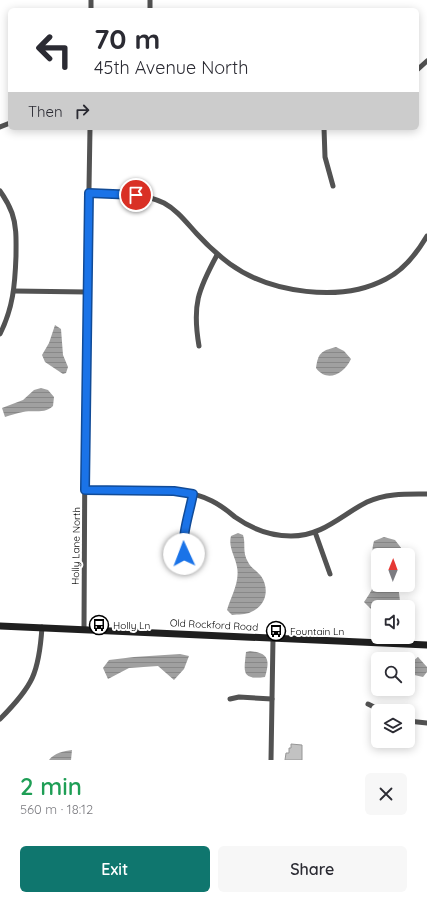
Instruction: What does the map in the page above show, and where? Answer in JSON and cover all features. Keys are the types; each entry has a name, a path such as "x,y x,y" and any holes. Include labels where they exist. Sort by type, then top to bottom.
{"street":[{"path":"419,68 427,61"},
{"name":"Holly Lane North","path":"84,629 90,130"},
{"path":"324,130 325,157 333,186"},
{"path":"0,191 7,202 16,226 14,291 10,309 0,334"},
{"path":"89,193 139,196 163,203 177,212 217,254 238,269 255,278 279,287 308,292 334,292 365,287 386,279 400,270 410,260 427,236"},
{"path":"199,346 196,314 198,295 204,279 217,254"},
{"path":"14,291 87,292"},
{"path":"85,490 174,491 193,494 213,501 249,527 277,536 307,535 315,532 378,498 401,494 427,494"},
{"path":"188,566 183,542 184,529 193,494"},
{"path":"315,532 330,574"},
{"name":"Old Rockford Road","path":"0,626 427,645"},
{"path":"0,719 24,694 34,674 40,656 42,627"},
{"path":"271,760 273,638"},
{"path":"230,699 239,697 272,699"},
{"path":"415,722 427,723"}],"shaded area":[{"path":"55,325 61,329 63,355 68,367 66,373 63,374 45,362 42,355 49,343"},
{"path":"336,347 344,351 351,359 348,364 344,369 335,375 330,376 320,373 316,368 319,356 324,351"},
{"path":"41,388 48,390 54,397 53,406 43,411 16,413 5,417 2,408 23,400 34,390"},
{"path":"238,533 243,535 246,558 264,581 266,592 263,601 256,609 247,614 232,615 227,610 236,584 238,573 230,540 231,536"},
{"path":"384,537 395,540 401,548 373,548 374,541"},
{"path":"371,591 399,592 400,600 371,600 371,609 364,602"},
{"path":"250,651 261,654 266,658 267,666 265,677 252,677 248,676 246,673 246,652"},
{"path":"180,654 189,656 184,669 174,680 158,666 129,668 108,679 103,668 109,660"},
{"path":"418,657 427,667 427,672 423,677 415,675 415,659"},
{"path":"72,750 71,760 49,760 56,754"}],"building":[{"path":"291,744 302,745 302,760 285,760 286,753 289,753"}],"place":[{"name":"Holly Ln","path":"99,625"},
{"name":"Fountain Ln","path":"276,631"}],"route":[{"path":"136,195 89,193 85,490 174,491 193,494 184,529 184,554"}]}
